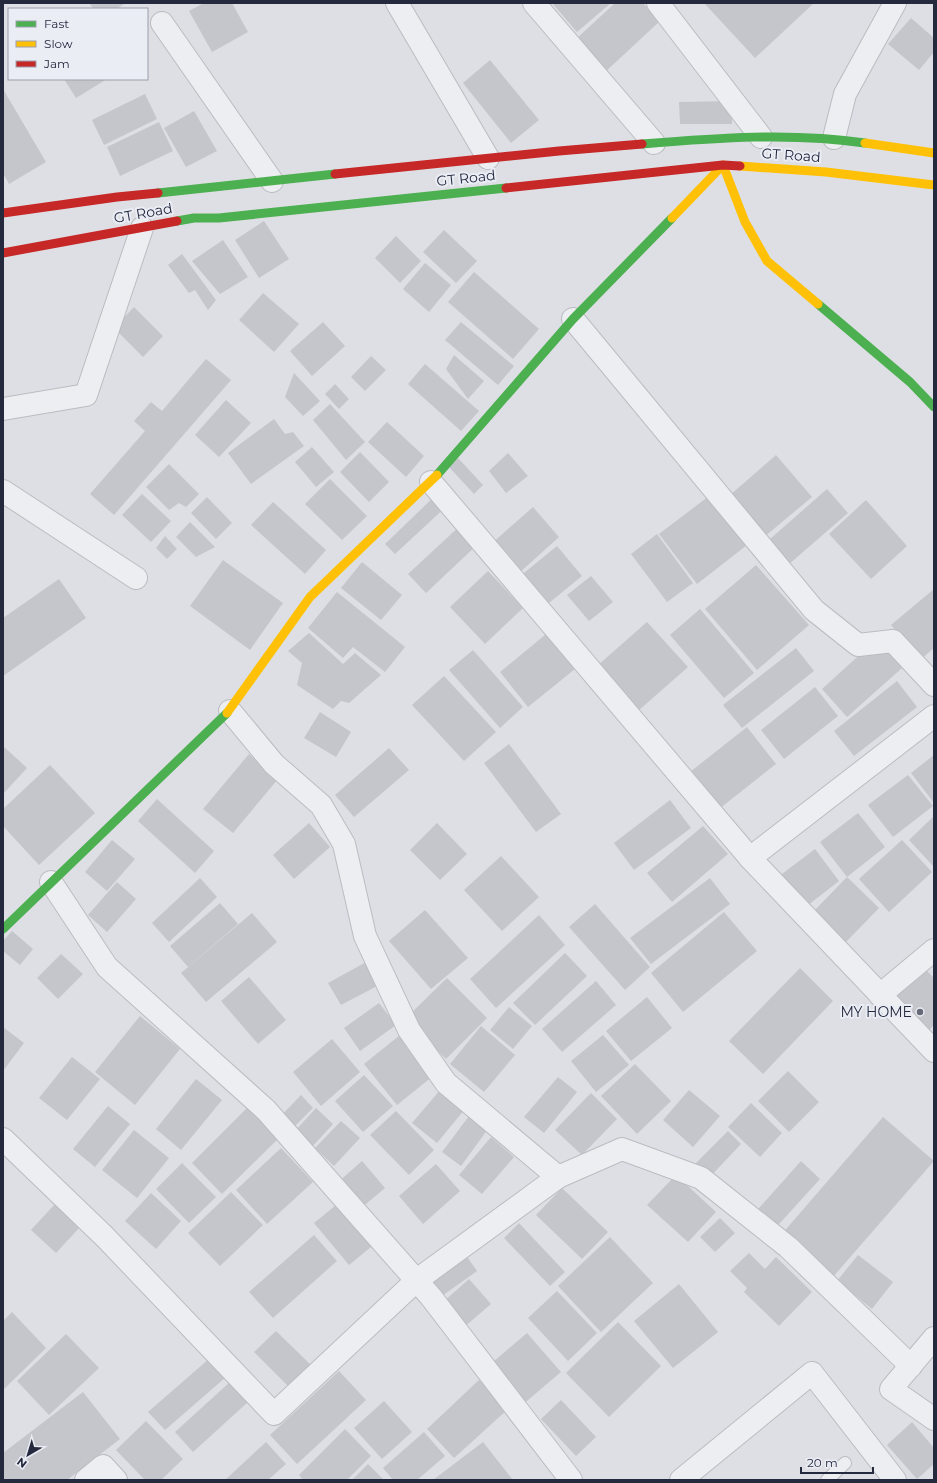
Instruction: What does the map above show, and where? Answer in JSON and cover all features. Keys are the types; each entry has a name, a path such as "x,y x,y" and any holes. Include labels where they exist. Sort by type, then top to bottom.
{"main road":[{"path":"3,213 117,197 488,158 654,143 761,137 834,138 934,153"},
{"path":"3,929 230,711 310,597 431,482 573,319 723,165 746,222 767,261 910,382 934,408"},
{"name":"GT Road","path":"3,253 194,218 219,218 723,165 826,172 934,185"}],"street":[{"path":"397,3 488,158"},
{"path":"534,3 654,143"},
{"path":"658,3 761,137"},
{"path":"834,138 844,94 895,3"},
{"path":"162,23 272,181"},
{"path":"3,409 86,395 142,228"},
{"path":"573,319 814,610 858,645 893,641 934,685"},
{"path":"431,482 750,858 934,1051"},
{"path":"3,491 136,578"},
{"path":"230,711 274,764 321,805 344,844 365,936 409,1030 446,1083 558,1177"},
{"path":"750,858 934,716"},
{"path":"51,882 107,967 266,1110 417,1280 571,1480"},
{"path":"880,995 934,950"},
{"path":"3,1138 105,1237 274,1414 417,1280 558,1177 622,1150 701,1178 788,1246 911,1366"},
{"path":"934,1338 891,1389 934,1419"},
{"path":"681,1480 812,1373 895,1480"},
{"path":"86,1480 103,1466 116,1480"}],"lane":[{"path":"827,1480 845,1463"}],"building":[{"path":"89,3 125,3 118,8 93,8"},
{"path":"204,3 232,3 248,32 212,52 189,11"},
{"path":"552,3 611,3 577,32"},
{"path":"615,3 643,3 660,21 604,73 574,41"},
{"path":"704,3 814,3 755,58"},
{"path":"911,18 934,38 934,52 919,70 888,44"},
{"path":"490,60 539,120 511,143 463,83"},
{"path":"65,80 105,80 76,98"},
{"path":"3,89 46,162 9,184 3,173"},
{"path":"145,94 157,119 104,145 92,120"},
{"path":"732,101 732,124 680,124 679,102"},
{"path":"194,111 217,151 186,167 164,128"},
{"path":"159,122 173,151 120,176 107,147"},
{"path":"264,221 289,259 259,278 235,240"},
{"path":"444,230 477,261 456,283 423,252"},
{"path":"396,236 421,261 400,283 375,258"},
{"path":"223,240 248,277 220,294 192,261"},
{"path":"182,254 216,300 208,310 195,290 189,293 168,265"},
{"path":"425,263 451,285 429,312 403,289"},
{"path":"474,272 539,329 513,359 448,302"},
{"path":"263,293 299,324 274,352 239,320"},
{"path":"134,307 163,336 143,357 114,328"},
{"path":"323,322 345,346 312,376 290,351"},
{"path":"461,322 514,366 498,385 445,340"},
{"path":"454,355 484,381 468,399 446,369"},
{"path":"371,356 386,370 365,391 351,377"},
{"path":"206,359 231,380 114,515 90,494 145,431 134,421 151,402 162,411"},
{"path":"425,364 479,411 461,431 408,384"},
{"path":"294,373 320,401 303,416 285,397"},
{"path":"335,384 349,399 339,409 325,394"},
{"path":"226,400 251,423 219,457 195,435"},
{"path":"330,404 365,442 346,460 313,420"},
{"path":"274,419 285,434 293,432 304,446 251,484 228,453"},
{"path":"387,422 424,456 406,477 368,442"},
{"path":"312,447 334,472 316,487 295,462"},
{"path":"360,452 389,482 369,502 340,472"},
{"path":"508,453 528,476 506,493 489,471"},
{"path":"776,455 812,497 757,543 722,502"},
{"path":"458,458 483,485 474,494 449,467"},
{"path":"169,464 199,494 186,507 179,503 169,510 146,487"},
{"path":"330,479 367,516 342,540 305,504"},
{"path":"827,489 848,513 773,578 753,554"},
{"path":"438,493 449,504 395,554 385,544"},
{"path":"142,494 171,521 151,542 122,515"},
{"path":"709,496 747,545 697,584 659,534"},
{"path":"207,497 232,523 216,539 191,513"},
{"path":"866,500 907,546 871,579 829,534"},
{"path":"273,502 326,550 305,574 251,525"},
{"path":"533,507 559,537 517,575 490,545"},
{"path":"190,522 215,547 196,557 176,537"},
{"path":"462,524 479,543 426,593 408,574"},
{"path":"657,534 693,583 667,602 631,554"},
{"path":"165,536 177,549 167,559 156,548"},
{"path":"557,546 582,576 544,607 519,577"},
{"path":"223,560 283,603 250,650 190,606"},
{"path":"362,562 402,595 381,620 341,588"},
{"path":"756,565 809,625 757,670 705,609"},
{"path":"488,571 523,608 485,644 450,607"},
{"path":"591,576 613,602 589,621 567,595"},
{"path":"59,579 86,618 3,676 3,618"},
{"path":"934,589 934,648 920,660 891,625"},
{"path":"337,592 405,647 385,672 353,647 343,658 308,628"},
{"path":"700,609 754,673 724,698 670,635"},
{"path":"647,622 688,667 638,711 597,666"},
{"path":"551,630 580,665 528,707 500,672"},
{"path":"309,633 343,664 355,653 381,675 349,703 341,701 333,709 297,685 302,663 288,651"},
{"path":"877,639 902,668 847,717 822,689"},
{"path":"796,648 814,671 742,728 723,705"},
{"path":"473,650 523,707 500,728 449,670"},
{"path":"444,676 496,732 464,761 412,705"},
{"path":"897,681 917,707 854,756 834,731"},
{"path":"815,687 838,716 784,759 761,730"},
{"path":"320,712 351,732 336,757 304,738"},
{"path":"747,727 776,764 719,809 690,772"},
{"path":"509,744 561,814 536,832 484,763"},
{"path":"3,746 27,768 3,794"},
{"path":"389,748 409,770 354,817 335,795"},
{"path":"249,754 278,779 233,833 203,809"},
{"path":"934,755 934,803 911,773"},
{"path":"50,765 95,813 39,865 3,826 3,809"},
{"path":"908,775 933,806 893,837 868,805"},
{"path":"157,799 214,851 195,873 138,821"},
{"path":"670,800 691,828 634,870 614,843"},
{"path":"858,813 885,847 847,877 820,842"},
{"path":"934,816 934,867 909,840"},
{"path":"309,823 330,847 294,879 273,855"},
{"path":"437,823 467,854 440,880 410,850"},
{"path":"703,826 728,854 672,902 647,873"},
{"path":"112,840 135,859 107,891 85,872"},
{"path":"902,840 932,872 889,912 859,879"},
{"path":"815,849 839,881 803,909 778,877"},
{"path":"501,856 539,897 502,931 464,890"},
{"path":"847,877 879,908 846,942 814,911"},
{"path":"200,878 217,897 169,942 152,923"},
{"path":"710,878 730,904 651,964 630,938"},
{"path":"117,882 136,899 107,932 88,915"},
{"path":"220,903 238,924 188,967 170,946"},
{"path":"595,904 650,967 625,990 569,927"},
{"path":"425,910 468,958 431,989 389,941"},
{"path":"724,912 757,951 683,1012 651,973"},
{"path":"252,913 277,942 206,1002 181,973"},
{"path":"539,915 565,945 496,1008 470,979"},
{"path":"12,931 33,949 20,965 3,951 3,941"},
{"path":"565,953 587,976 535,1025 513,1003"},
{"path":"61,954 83,974 58,999 37,978"},
{"path":"368,961 381,984 341,1005 328,983"},
{"name":"MY HOME","path":"923,967 934,978 934,1025 926,1033 892,999"},
{"path":"800,968 833,1001 763,1074 729,1041"},
{"path":"249,977 286,1020 258,1044 221,1001"},
{"path":"447,978 487,1018 446,1059 405,1019"},
{"path":"596,981 616,1005 562,1052 542,1029"},
{"path":"647,997 672,1028 631,1061 606,1031"},
{"path":"379,1003 396,1025 360,1051 344,1028"},
{"path":"509,1007 532,1026 513,1049 490,1030"},
{"path":"140,1016 180,1049 135,1105 95,1072"},
{"path":"481,1026 515,1055 484,1092 450,1064"},
{"path":"3,1027 24,1043 3,1071"},
{"path":"400,1035 433,1076 397,1105 364,1064"},
{"path":"603,1035 629,1065 596,1092 571,1061"},
{"path":"332,1039 360,1072 321,1106 293,1072"},
{"path":"72,1057 100,1079 67,1120 39,1098"},
{"path":"635,1064 671,1101 637,1134 601,1096"},
{"path":"788,1071 819,1102 789,1132 758,1101"},
{"path":"364,1075 393,1106 363,1132 335,1101"},
{"path":"558,1077 577,1092 544,1133 524,1117"},
{"path":"196,1079 222,1100 181,1150 156,1129"},
{"path":"441,1089 465,1109 437,1143 412,1123"},
{"path":"689,1090 720,1116 693,1147 663,1120"},
{"path":"591,1093 617,1119 582,1155 555,1130"},
{"path":"301,1095 313,1108 291,1130 279,1118"},
{"path":"751,1103 782,1133 760,1157 728,1127"},
{"path":"108,1106 130,1124 95,1167 73,1149"},
{"path":"248,1107 279,1138 222,1194 192,1163"},
{"path":"316,1108 333,1124 312,1147 295,1131"},
{"path":"396,1111 434,1150 409,1175 370,1135"},
{"path":"469,1116 488,1129 461,1166 442,1152"},
{"path":"883,1117 934,1161 832,1278 781,1235"},
{"path":"341,1121 360,1138 334,1166 315,1148"},
{"path":"134,1130 169,1158 137,1198 102,1170"},
{"path":"728,1131 741,1144 707,1180 693,1166"},
{"path":"491,1137 514,1157 482,1194 459,1175"},
{"path":"281,1148 313,1182 267,1224 236,1190"},
{"path":"362,1161 385,1188 360,1209 337,1183"},
{"path":"801,1161 820,1179 770,1234 751,1217"},
{"path":"182,1163 216,1197 189,1223 156,1189"},
{"path":"436,1164 460,1191 423,1224 399,1196"},
{"path":"676,1175 716,1212 688,1242 647,1205"},
{"path":"562,1188 608,1232 582,1259 536,1215"},
{"path":"231,1192 263,1225 220,1266 188,1233"},
{"path":"151,1193 181,1221 156,1249 125,1221"},
{"path":"341,1201 376,1243 349,1265 314,1223"},
{"path":"55,1204 80,1227 56,1253 31,1230"},
{"path":"720,1218 735,1233 715,1252 700,1237"},
{"path":"519,1223 565,1272 550,1286 504,1238"},
{"path":"314,1235 337,1261 273,1318 249,1292"},
{"path":"610,1237 653,1283 601,1332 558,1286"},
{"path":"463,1251 477,1271 442,1296 427,1276"},
{"path":"749,1253 765,1269 776,1257 812,1292 779,1326 744,1292 747,1288 730,1271"},
{"path":"858,1255 893,1282 872,1309 837,1281"},
{"path":"469,1279 491,1304 463,1328 442,1303"},
{"path":"679,1284 718,1332 673,1368 634,1321"},
{"path":"557,1291 597,1333 568,1361 528,1318"},
{"path":"12,1312 46,1348 3,1390 3,1321"},
{"path":"618,1322 661,1366 609,1417 566,1373"},
{"path":"276,1331 314,1368 292,1390 254,1352"},
{"path":"527,1333 561,1372 521,1406 487,1367"},
{"path":"66,1334 99,1368 49,1415 17,1381"},
{"path":"210,1358 226,1377 165,1430 148,1412"},
{"path":"339,1371 366,1400 297,1464 270,1435"},
{"path":"479,1380 507,1410 454,1458 427,1429"},
{"path":"230,1382 248,1402 193,1452 175,1432"},
{"path":"83,1392 120,1439 67,1480 3,1480 3,1453"},
{"path":"561,1400 596,1437 576,1456 541,1419"},
{"path":"384,1401 412,1432 382,1459 354,1428"},
{"path":"146,1421 183,1459 161,1480 145,1480 116,1450"},
{"path":"912,1422 934,1448 934,1464 917,1479 887,1445"},
{"path":"345,1429 371,1456 347,1480 303,1480 299,1475"},
{"path":"424,1432 445,1456 417,1480 393,1480 383,1468"},
{"path":"266,1442 286,1464 268,1480 225,1480"},
{"path":"483,1442 513,1480 433,1480"},
{"path":"368,1464 384,1480 352,1480"}],"traffic: fast":[{"path":"642,144 754,137 810,138 865,143"},
{"path":"158,193 335,174"},
{"path":"177,221 194,218 219,218 506,188"},
{"path":"437,475 573,319 672,218"},
{"path":"818,304 910,382 934,407"},
{"path":"3,929 227,713"}],"traffic: slow":[{"path":"865,143 934,153"},
{"path":"672,218 723,165 745,222 767,261 818,304"},
{"path":"740,166 826,172 934,185"},
{"path":"227,713 310,597 437,475"}],"traffic: jam":[{"path":"335,174 642,144"},
{"path":"506,188 723,165 740,166"},
{"path":"3,213 117,197 158,193"},
{"path":"3,253 177,221"}],"place":[{"name":"MY HOME","path":"920,1012"}]}
